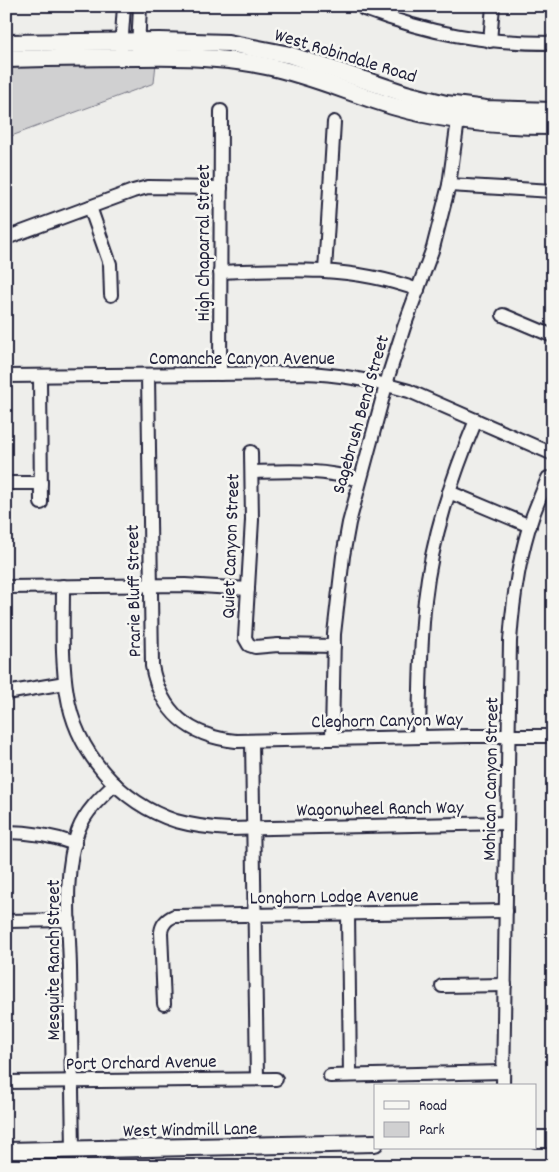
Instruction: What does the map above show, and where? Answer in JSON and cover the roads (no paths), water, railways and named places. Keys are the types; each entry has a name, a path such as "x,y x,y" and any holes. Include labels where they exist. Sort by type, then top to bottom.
{"main road":[{"name":"West Robindale Road","path":"6,43 121,49 138,49 198,41 228,43 310,60 459,114 510,126 553,126"},
{"name":"West Robindale Road","path":"6,59 121,49"},
{"name":"West Robindale Road","path":"459,114 514,110 553,111"},
{"path":"536,1138 553,1138"},
{"name":"West Windmill Lane","path":"6,1151 374,1143"}],"street":[{"path":"121,49 124,6"},
{"path":"138,49 140,6"},
{"path":"490,41 493,6"},
{"path":"364,9 423,29 470,39 553,43"},
{"name":"High Chaparral Street","path":"220,374 221,111"},
{"name":"Sagebrush Bend Street","path":"332,738 334,646 343,556 359,480 386,384 404,327 434,248 449,185 459,114"},
{"path":"325,271 334,122"},
{"path":"449,185 553,191"},
{"path":"6,238 148,187 221,188"},
{"path":"90,207 110,264 112,295"},
{"path":"220,272 325,271 374,277 400,283 418,290"},
{"path":"503,315 553,336"},
{"name":"Comanche Canyon Avenue","path":"6,376 325,374 386,384 552,451"},
{"path":"40,376 41,503"},
{"name":"Prarie Bluff Street","path":"148,376 152,666 159,692 166,705 182,722 203,734 226,740 252,741"},
{"path":"419,737 422,629 425,598 435,544 449,492 476,420"},
{"name":"Quiet Canyon Street","path":"251,452 252,520 244,633 247,642 255,647 278,645 334,646"},
{"path":"252,472 311,471 338,474 359,480"},
{"name":"Mohican Canyon Street","path":"503,1084 508,735 512,612 530,526 548,478"},
{"path":"6,483 41,483"},
{"path":"449,492 530,526"},
{"path":"6,588 185,585 248,589"},
{"name":"Wagonwheel Ranch Way","path":"63,586 65,683 69,706 82,742 90,756 115,784 142,804 175,820 211,828 507,823"},
{"path":"6,692 65,683"},
{"name":"Cleghorn Canyon Way","path":"252,741 508,735 553,736"},
{"path":"252,741 257,1079"},
{"name":"Mesquite Ranch Street","path":"73,1150 69,920 72,856 78,832 85,816 95,802 115,784"},
{"path":"6,832 40,833 75,844"},
{"name":"Longhorn Lodge Avenue","path":"164,1004 162,926 174,916 506,911"},
{"path":"348,914 350,1076"},
{"path":"6,921 69,920"},
{"path":"442,986 505,985"},
{"path":"330,1076 503,1072"},
{"name":"Port Orchard Avenue","path":"6,1082 276,1079"}]}
